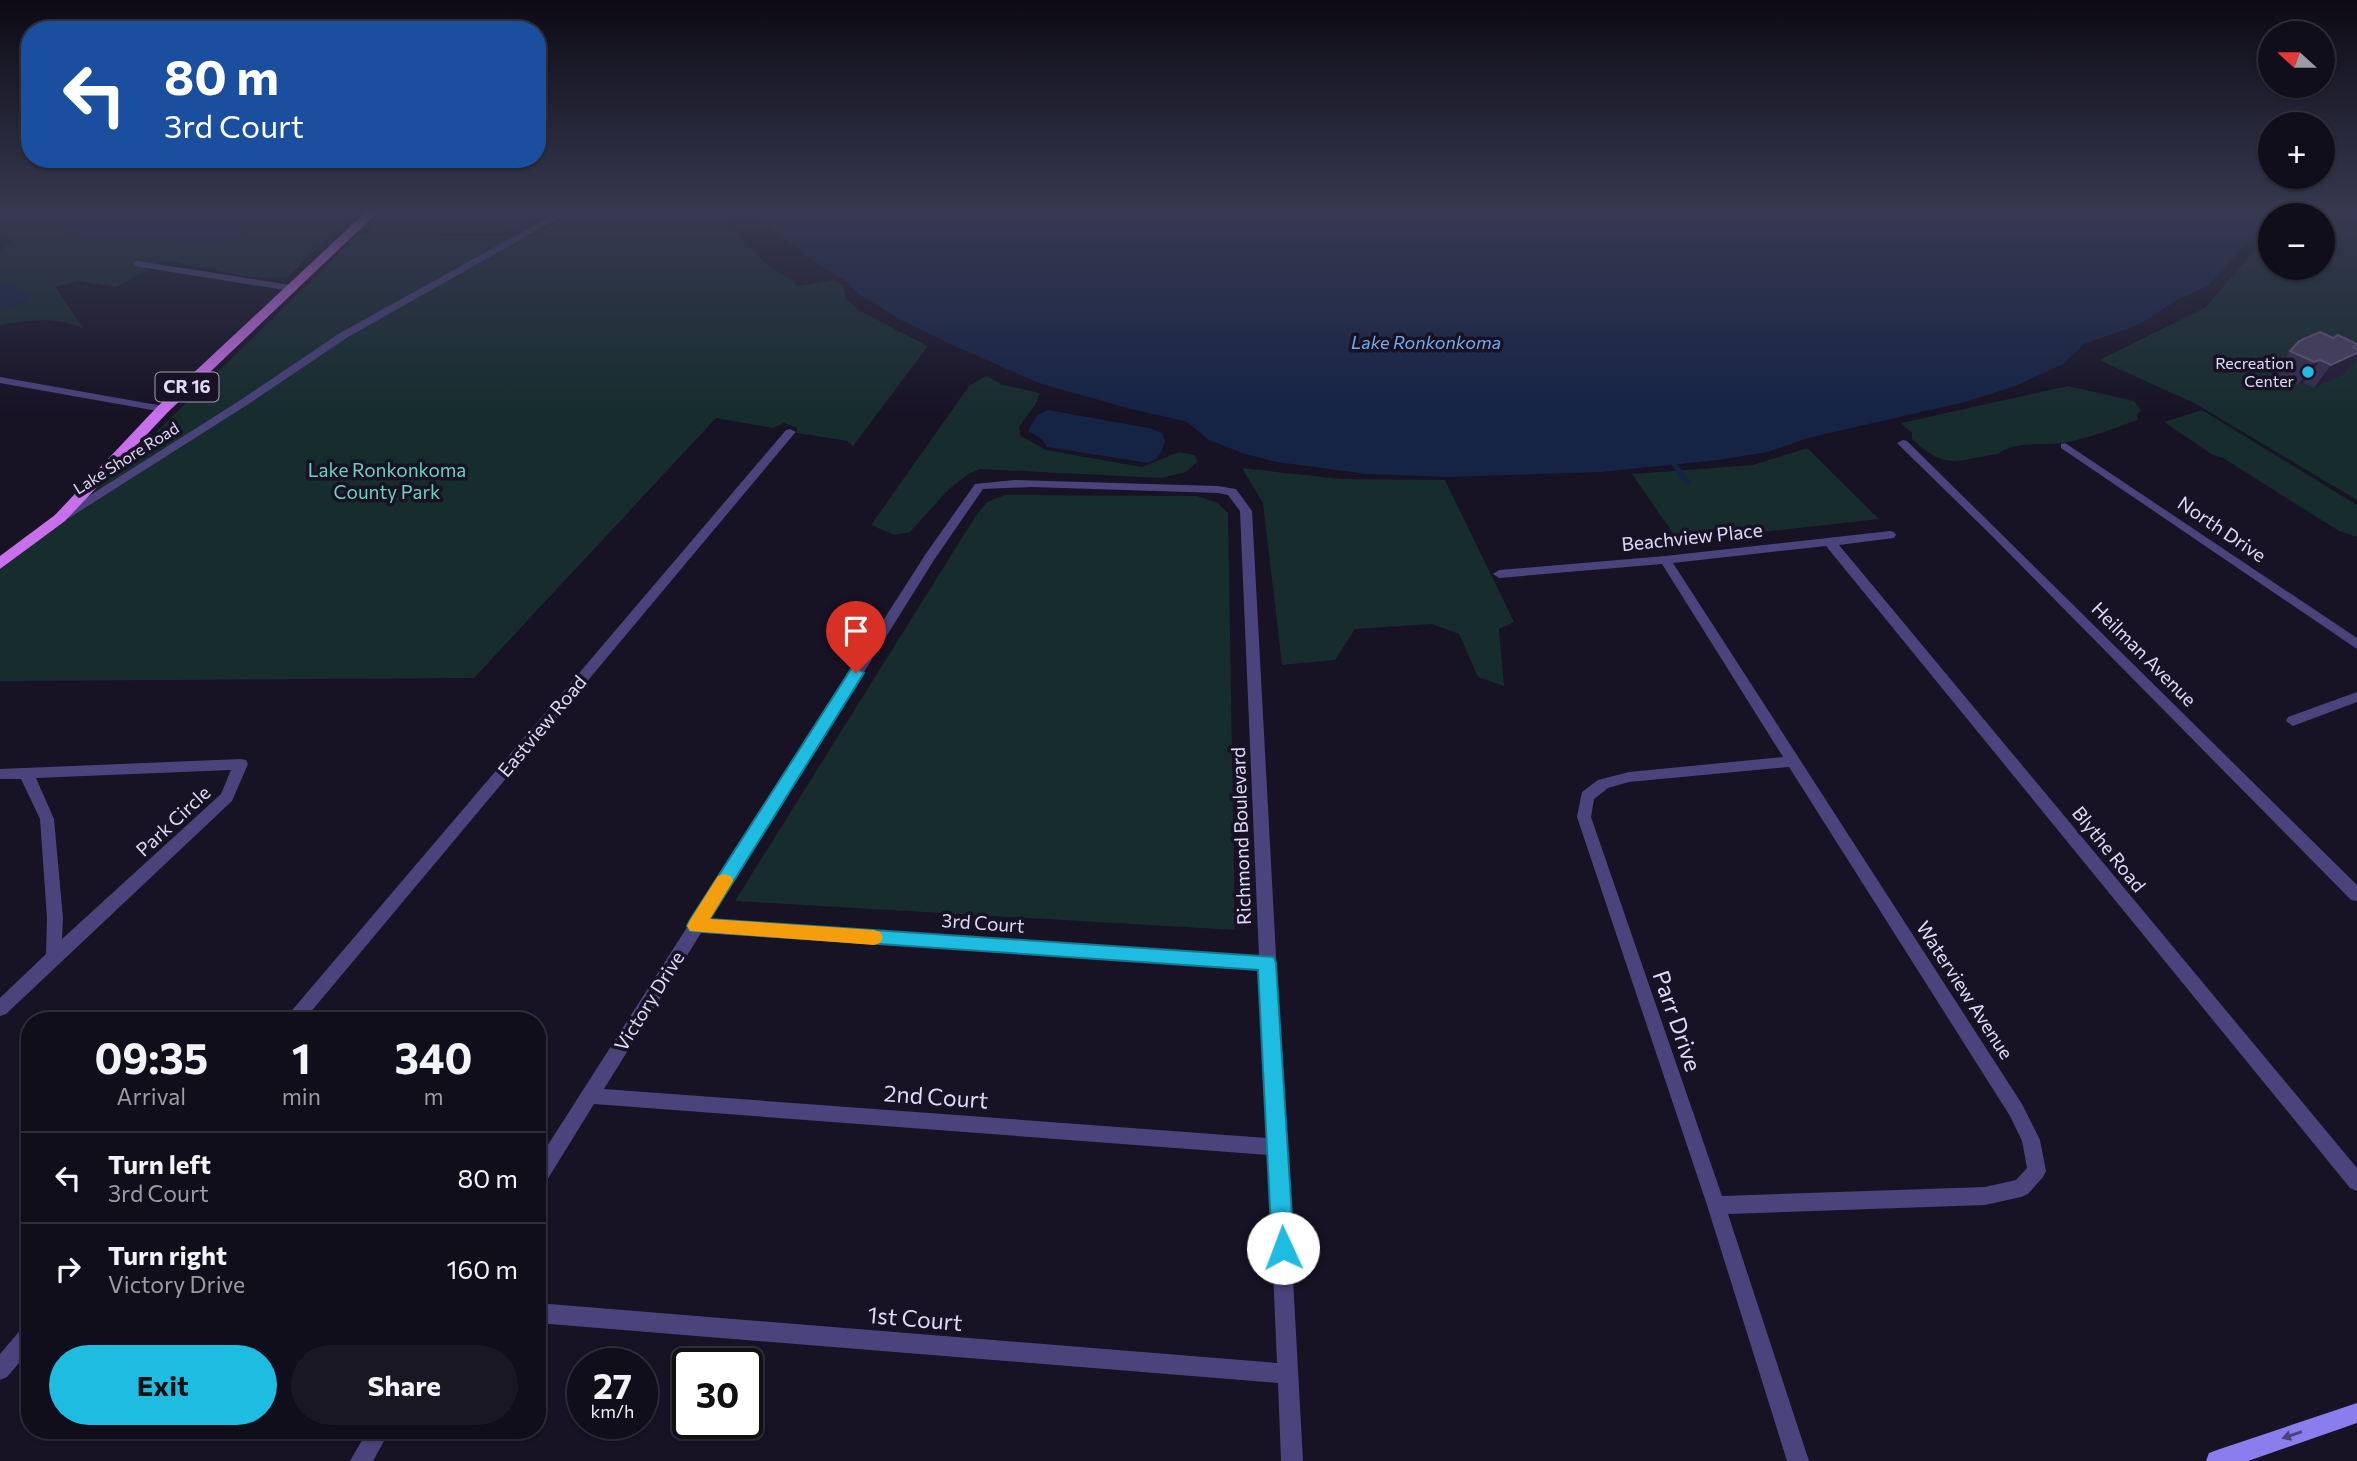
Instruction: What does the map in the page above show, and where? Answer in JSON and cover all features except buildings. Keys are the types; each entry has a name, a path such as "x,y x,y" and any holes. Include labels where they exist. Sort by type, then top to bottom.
{"main road":[{"name":"CR 16","path":"0,564 61,517 163,409 302,278"},
{"path":"2217,1461 2357,1413"}],"street":[{"path":"228,278 291,288"},
{"name":"Lake Shore Road","path":"61,517 344,335 446,278"},
{"path":"0,380 163,409"},
{"name":"Eastview Road","path":"301,1012 790,432"},
{"name":"Heilman Avenue","path":"1903,443 2357,895"},
{"name":"North Drive","path":"2065,446 2357,644"},
{"name":"Victory Drive","path":"546,1165 929,558 979,486 1006,483 1123,487"},
{"name":"Richmond Boulevard","path":"1123,487 1204,486 1232,492 1246,511 1267,963 1279,1147 1292,1461"},
{"name":"Beachview Place","path":"1499,574 1665,560 1890,535"},
{"name":"Blythe Road","path":"1829,541 2357,1182"},
{"name":"Waterview Avenue","path":"1665,560 2016,1110 2031,1140 2037,1171 2021,1188 1985,1196 1716,1205"},
{"path":"2293,722 2356,699"},
{"name":"Parr Drive","path":"1793,761 1629,777 1602,784 1587,796 1584,817 1716,1205 1798,1461"},
{"name":"Park Circle","path":"0,774 241,764 226,797 0,1009"},
{"path":"26,773 47,819 55,918 54,957"},
{"name":"3rd Court","path":"696,926 1267,963"},
{"name":"2nd Court","path":"590,1096 1279,1147"},
{"name":"1st Court","path":"546,1314 1289,1374"},
{"path":"0,1370 21,1345"},
{"path":"361,1461 374,1439"}],"green space":[{"path":"0,278 132,278 116,287 78,281 55,287 84,329 54,321 0,325 0,310 26,302 13,286 0,285"},
{"name":"Lake Ronkonkoma County Park","path":"314,278 787,278 798,286 833,280 843,285 846,299 860,311 928,346 853,446 847,441 797,433 797,428 784,423 773,428 716,418 474,678 0,681 0,570 103,484"},
{"path":"2231,278 2357,278 2357,500 2194,403 2099,360 2205,308"},
{"path":"986,376 1003,385 1040,393 1019,427 1021,436 1046,450 1142,467 1179,452 1194,455 1198,461 1186,472 1161,478 980,469 967,475 948,490 910,532 894,535 871,525 969,386"},
{"path":"2068,386 2134,401 2141,410 2137,415 2138,420 2072,441 2021,445 1998,454 1952,461 1934,456 1924,449 1912,439 1912,433 1901,423"},
{"path":"2202,410 2357,505 2357,537 2339,531 2223,458 2213,455 2164,422"},
{"path":"1807,448 1879,519 1692,540 1674,535 1632,474 1753,465"},
{"path":"1242,468 1340,479 1445,480 1514,622 1499,629 1504,686 1478,677 1459,634 1432,624 1355,629 1335,660 1282,665 1263,503"},
{"path":"1005,495 1197,496 1218,503 1228,513 1235,930 735,901 975,517 987,502"}],"water":[{"name":"Lake Ronkonkoma","path":"841,278 2215,278 2208,286 2180,298 2140,324 2084,344 2063,364 2015,386 1965,402 1808,438 1768,452 1719,460 1601,472 1448,477 1366,474 1277,462 1245,454 1209,440 1187,422 1039,383 903,321 860,295"},
{"path":"0,285 13,286 29,296 26,302 0,310"},
{"path":"1048,410 1149,428 1162,433 1165,441 1158,457 1148,463 1047,447 1042,439 1028,431 1037,415"}],"waterway":[{"path":"1675,465 1687,482"}],"slow traffic":[{"path":"724,881 696,926 874,937"}],"place":[{"name":"Recreation Center","path":"2308,372"}],"route":[{"path":"856,673 696,926 1267,963 1283,1248"}]}
